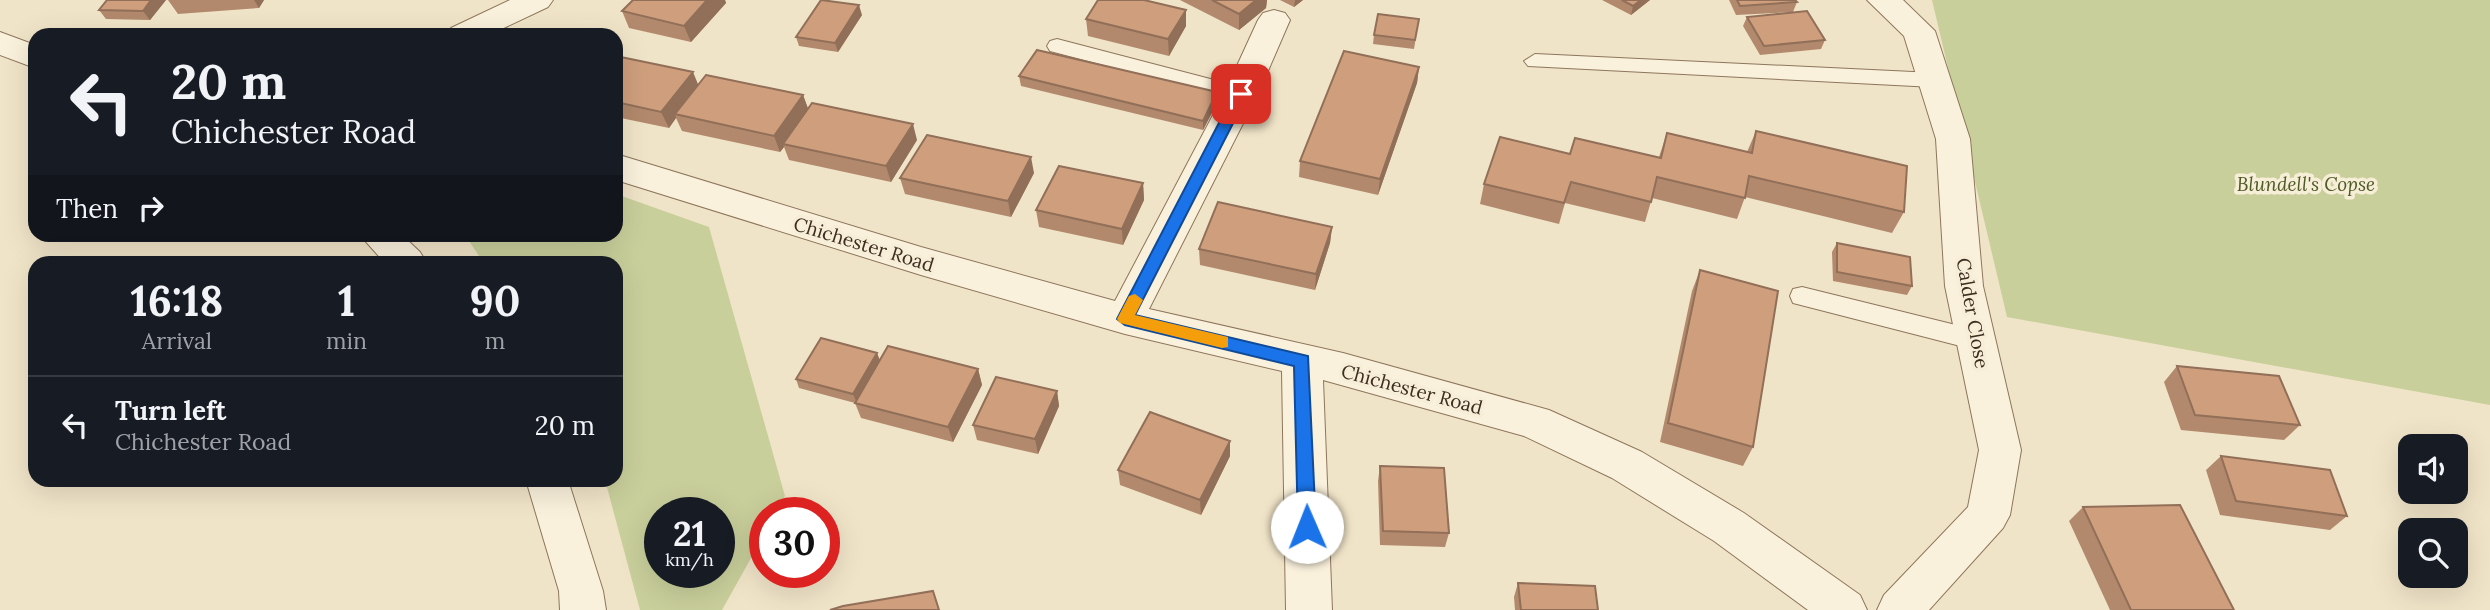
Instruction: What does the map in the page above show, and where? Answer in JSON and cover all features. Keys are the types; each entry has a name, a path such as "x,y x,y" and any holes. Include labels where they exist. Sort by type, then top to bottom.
{"street":[{"path":"480,28 537,0"},
{"name":"Calder Close","path":"1883,0 1919,32 1953,139 1964,286 2000,450 1988,515 1900,610"},
{"path":"1125,319 1241,94 1274,20"},
{"path":"0,43 28,54"},
{"name":"Chichester Road","path":"623,169 908,258 1125,319 1343,369 1534,422 1627,465 1729,527 1844,610"},
{"path":"386,242 401,256"},
{"path":"1302,361 1309,610"},
{"path":"549,487 581,591 583,610"}],"lane":[{"path":"1057,46 1241,94"},
{"path":"1535,61 1934,80"},
{"path":"1802,296 1976,340"}],"green space":[{"name":"Blundell's Copse","path":"1932,0 2490,0 2490,405 2007,317"},
{"path":"623,196 709,227 785,496 749,497 749,562 735,587 735,497 644,497 644,588 734,588 722,610 640,610 607,487 623,487 623,256 479,256 470,242 623,242"}],"building":[{"path":"107,0 151,0 143,11 99,10"},
{"path":"633,0 707,0 684,26 622,11"},
{"path":"821,0 859,5 835,43 796,37"},
{"path":"1098,0 1144,0 1186,10 1168,39 1086,19"},
{"path":"1212,0 1256,0 1239,14"},
{"path":"1622,0 1641,0 1633,6"},
{"path":"1737,0 1795,0 1797,2 1740,6"},
{"path":"1807,11 1825,40 1764,46 1747,17"},
{"path":"1378,14 1419,19 1415,40 1374,35"},
{"path":"1037,50 1217,92 1203,121 1019,76"},
{"path":"1344,51 1419,67 1380,179 1300,161"},
{"path":"623,57 693,72 661,112 623,104"},
{"path":"706,75 803,95 774,136 675,114"},
{"path":"812,103 913,124 886,166 783,144"},
{"path":"1756,131 1907,166 1904,212 1749,176 1745,198 1657,177 1651,202 1571,182 1564,203 1484,184 1500,137 1570,154 1575,138 1661,158 1667,133 1752,153"},
{"path":"927,135 1031,157 1008,201 900,178"},
{"path":"1059,166 1143,183 1122,229 1036,210"},
{"path":"1218,202 1332,227 1316,274 1199,249"},
{"path":"1837,243 1910,257 1912,286 1837,272"},
{"path":"1700,270 1778,291 1753,447 1668,423"},
{"path":"821,338 877,353 853,394 796,379"},
{"path":"888,346 978,369 948,427 855,403"},
{"path":"2177,366 2279,376 2300,425 2195,415"},
{"path":"996,377 1057,391 1035,439 973,425"},
{"path":"1150,412 1230,441 1200,500 1118,470"},
{"path":"2221,456 2330,470 2347,516 2236,501"},
{"path":"1380,466 1444,468 1449,533 1383,531"},
{"path":"2180,505 2234,610 2131,610 2083,507"},
{"path":"1518,583 1595,586 1598,610 1521,610"},
{"path":"933,591 939,610 830,610 843,606"}],"slow traffic":[{"path":"1135,300 1125,319 1222,342"}],"route":[{"path":"1241,94 1125,319 1302,361 1307,527"}]}
